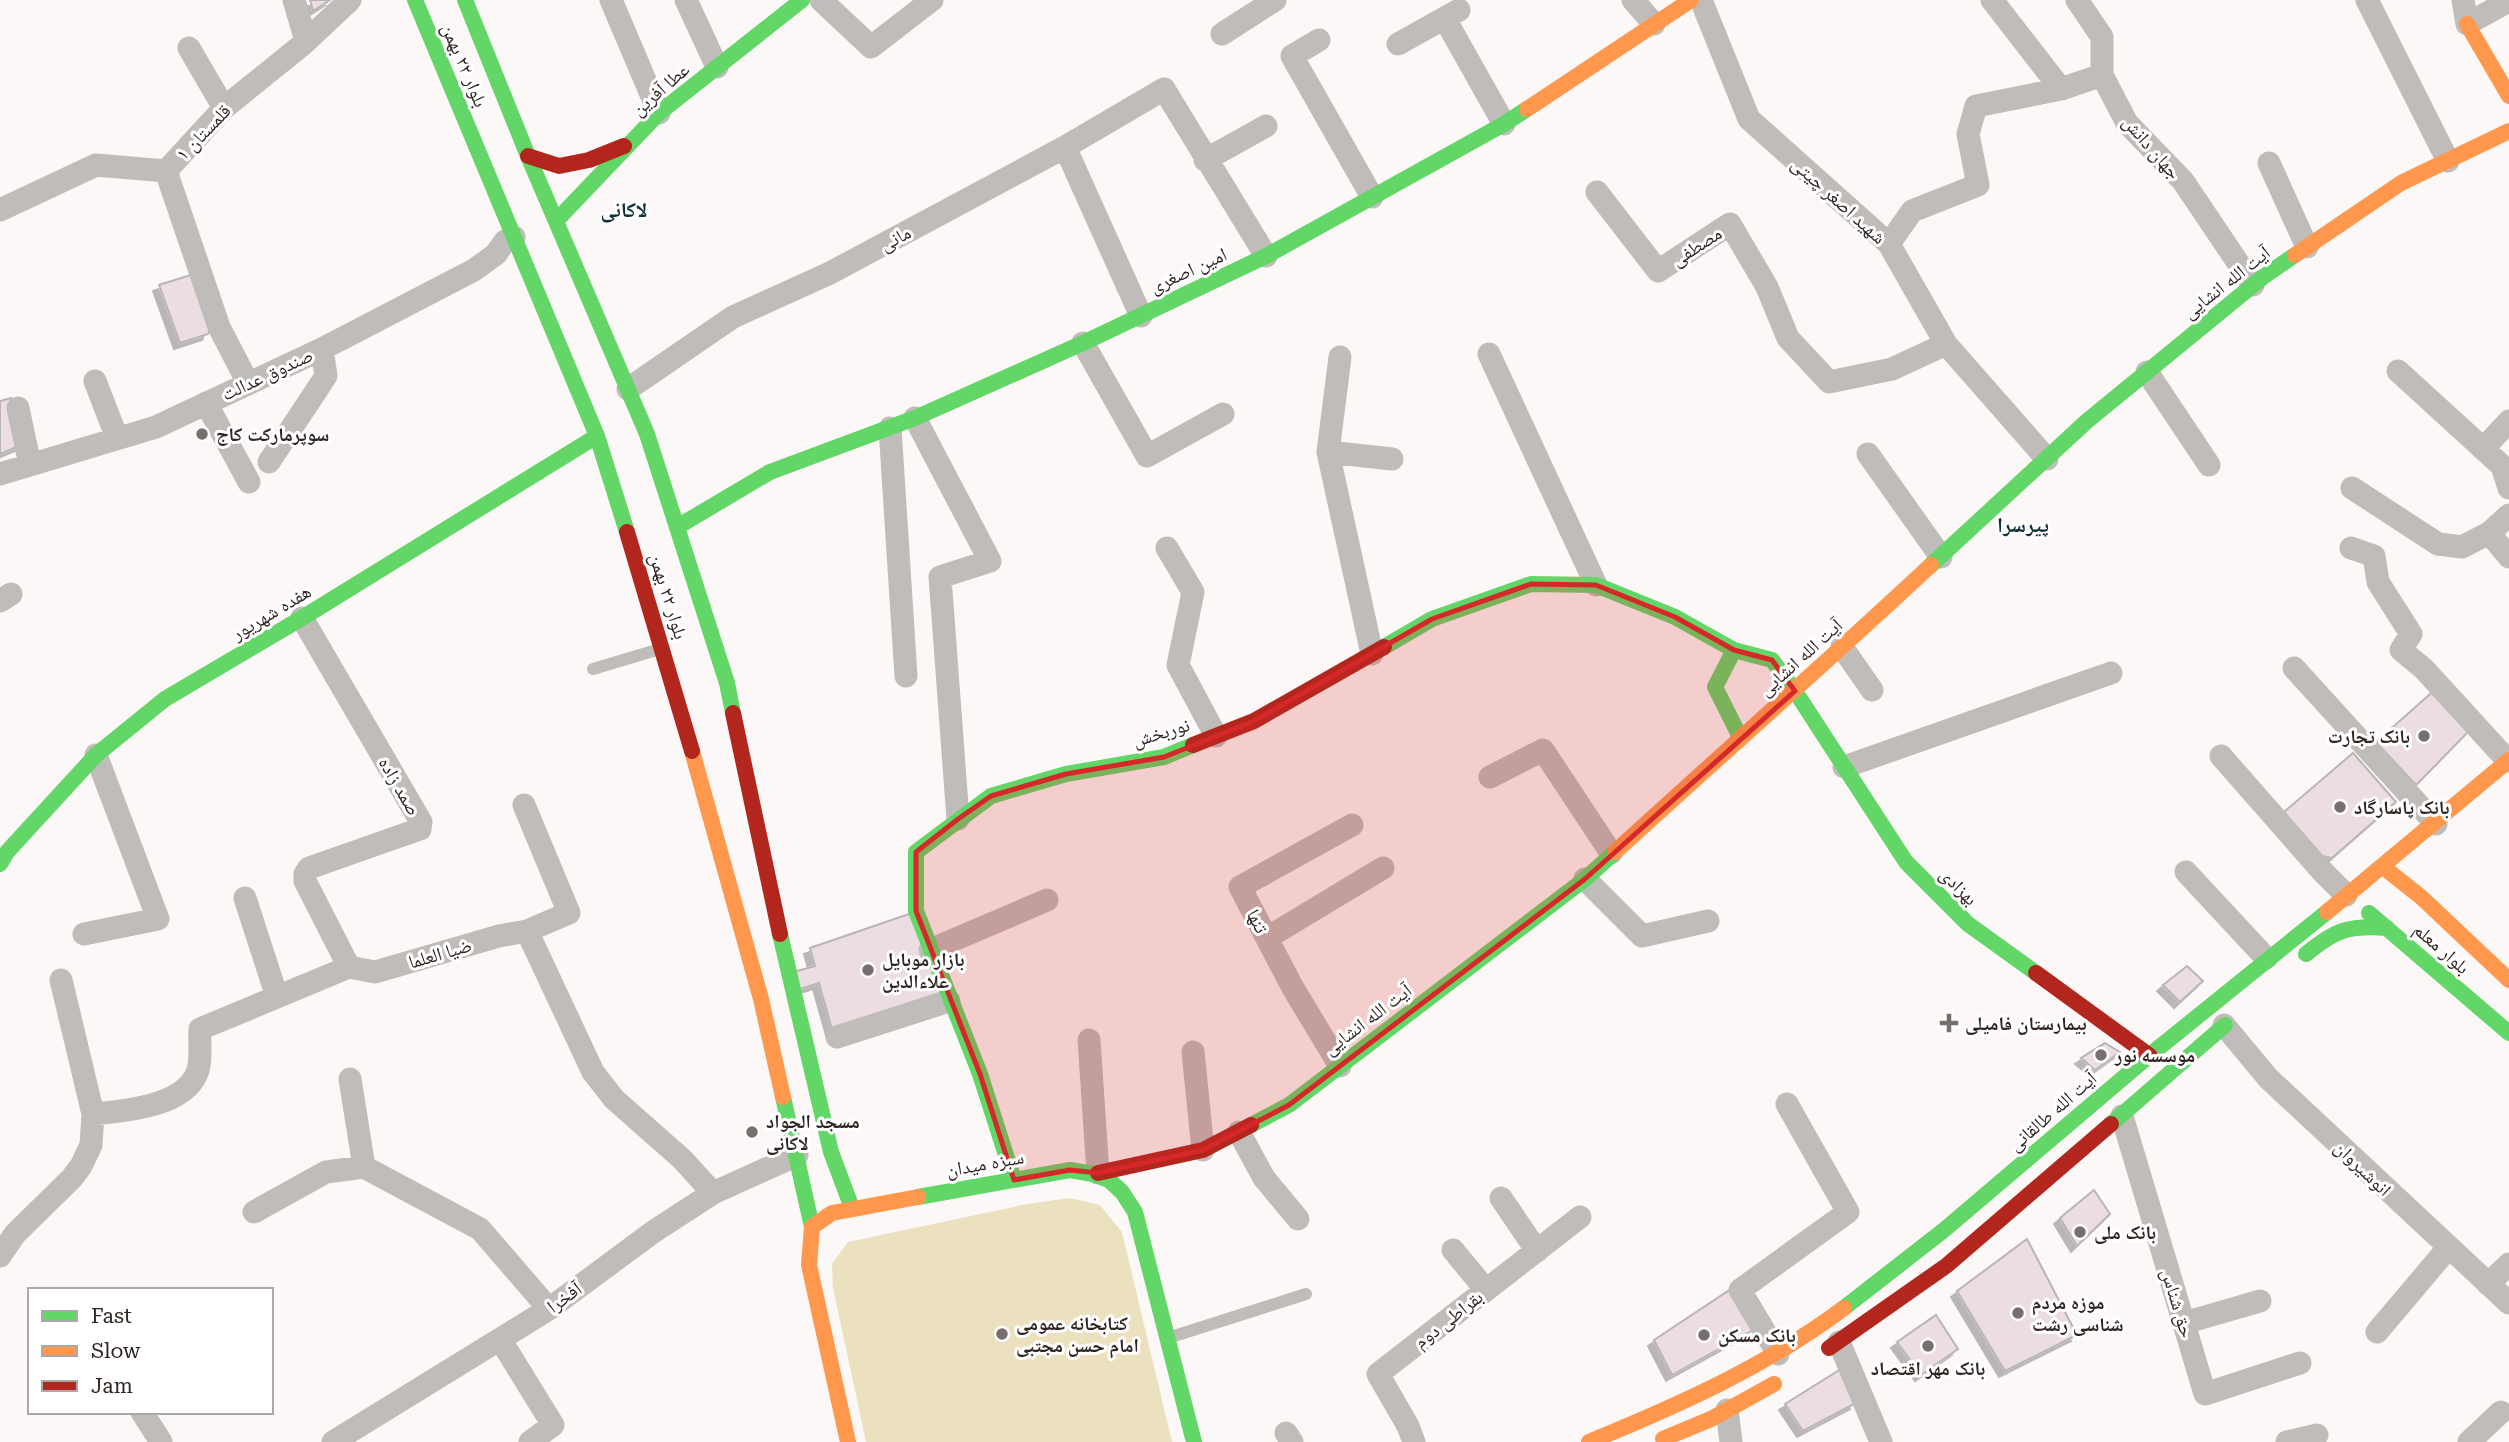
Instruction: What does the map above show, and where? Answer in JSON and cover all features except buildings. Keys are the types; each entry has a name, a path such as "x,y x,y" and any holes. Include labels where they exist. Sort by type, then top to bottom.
{"main road":[{"name":"بلوار ۲۲ بهمن","path":"415,0 520,235 535,289 597,436 663,648 791,982 836,1169 852,1208"},
{"name":"بلوار ۲۲ بهمن","path":"465,0 528,156 550,223 648,433 727,683 739,841 761,999 812,1227"},
{"name":"عطا آفرین","path":"550,223 659,113 802,0"},
{"name":"امین اصغری","path":"677,527 771,472 915,418 1266,257 1504,124 1691,0"},
{"path":"2467,24 2509,96"},
{"name":"آیت الله انشایی","path":"1098,1173 1203,1150 1289,1105 1585,878 1740,737 1795,691 2087,421 2253,285 2401,183 2509,131"},
{"path":"528,156 559,166 589,160 632,142"},
{"name":"هفده شهریور","path":"3,848 96,755 165,699 597,436"},
{"name":"نوربخش","path":"1014,1180 980,1074 949,1001 916,911 916,852 991,796 1066,775 1164,757 1254,721 1432,619 1531,584 1596,585 1675,617 1734,650 1772,660 1795,691"},
{"path":"1734,650 1716,687 1740,737"},
{"name":"بهزادی","path":"1795,691 1906,862 1968,925 2150,1056"},
{"name":"آیت الله طالقانی","path":"1589,1442 1690,1401 1778,1354 1939,1236 2266,958 2436,824 2508,760"},
{"name":"بلوار معلم","path":"2382,866 2421,897 2509,980"},
{"name":"بلوار معلم","path":"2346,895 2509,1033"},
{"path":"2293,966 2334,932 2354,925 2387,928"},
{"path":"1819,1355 1947,1266 2229,1021"},
{"path":"801,1179 810,1191 827,1191 837,1177 836,1169"},
{"name":"سبزه میدان","path":"812,1227 832,1213 852,1208 1070,1170 1098,1173"},
{"path":"1098,1173 1121,1188 1135,1212 1195,1442"},
{"path":"812,1227 809,1265 848,1442"},
{"path":"1656,1442 1727,1410 1790,1374"}],"street":[{"path":"294,0 306,41"},
{"name":"قلمستان ۱","path":"248,383 219,327 166,171 224,108 306,41 350,0"},
{"path":"611,0 659,113"},
{"path":"686,0 717,67"},
{"path":"821,0 871,47 932,0"},
{"path":"1222,34 1275,0"},
{"path":"1633,0 1654,24"},
{"name":"شهید اصغر چیتی","path":"1701,0 1749,119 1889,244 1946,344 2047,459"},
{"path":"1992,0 2061,89"},
{"name":"جهان دانش","path":"2077,0 2102,37 2102,75 2127,123 2183,181 2253,285"},
{"path":"2367,0 2448,161"},
{"path":"2463,0 2467,24 2509,1"},
{"path":"1398,44 1452,14 1504,124"},
{"path":"1319,40 1292,56 1372,197"},
{"path":"189,48 224,108"},
{"path":"1889,244 1912,211 1978,185 1968,134 1976,106 2061,89 2102,75"},
{"name":"مانی","path":"628,389 733,317 830,273 1065,147 1164,89 1205,160"},
{"path":"1266,126 1205,160 1266,257"},
{"path":"1065,147 1141,316"},
{"path":"2269,163 2307,247"},
{"path":"0,210 96,165 166,171"},
{"name":"مصطفی","path":"1597,192 1658,271 1730,224 1767,287 1788,338 1829,382 1892,369 1946,344"},
{"name":"صندوق عدالت","path":"0,474 156,427 322,349 474,270 496,254 505,241 520,235"},
{"path":"474,270 488,267 507,271 535,289"},
{"path":"1083,343 1147,456 1223,414"},
{"path":"269,462 326,376 322,349"},
{"path":"1489,354 1596,585"},
{"path":"1340,357 1328,452 1372,654"},
{"path":"2147,372 2209,465"},
{"path":"2398,372 2502,466 2509,488"},
{"path":"95,381 117,438"},
{"path":"206,403 249,482"},
{"path":"18,408 30,465"},
{"path":"915,418 990,561 940,577 958,819"},
{"path":"2483,449 2509,421"},
{"path":"890,428 906,676"},
{"path":"1328,452 1392,459"},
{"path":"1868,454 1941,556"},
{"path":"2353,488 2438,544 2462,547 2489,533 2509,515"},
{"path":"2489,533 2509,557"},
{"path":"1167,548 1193,592 1178,664 1216,736"},
{"path":"2351,548 2374,556 2378,582 2411,634 2401,650 2424,669 2508,760"},
{"name":"صمد زاده","path":"302,618 421,822 420,829 309,868 305,874 305,881 349,967"},
{"path":"1842,648 1872,690"},
{"path":"2294,668 2436,824"},
{"path":"1844,767 2111,673"},
{"path":"1490,777 1543,750 1611,853"},
{"path":"84,934 158,919 96,755"},
{"path":"2221,756 2346,895"},
{"name":"ضیا العلما","path":"93,1114 144,1108 171,1097 186,1087 197,1073 200,1029 349,967 375,972 499,936 527,931 569,913 524,806"},
{"name":"تنها","path":"1340,1066 1293,988 1240,887 1352,825"},
{"path":"1266,938 1383,868"},
{"path":"2186,872 2266,958"},
{"path":"1585,878 1642,936 1708,921"},
{"path":"245,898 277,997"},
{"path":"930,950 1047,900"},
{"path":"527,931 593,1072 614,1099 682,1159 713,1193"},
{"path":"0,1256 15,1234 81,1166 90,1145 93,1114 61,981"},
{"path":"836,1037 949,1001"},
{"name":"انوشیروان","path":"2229,1021 2268,1078 2509,1303"},
{"path":"1089,1040 1098,1173"},
{"path":"1193,1052 1203,1150"},
{"path":"350,1079 364,1167"},
{"path":"1778,1354 1740,1290 1849,1212 1787,1104"},
{"name":"حق شناس","path":"2122,1116 2205,1394 2300,1363"},
{"path":"1239,1132 1264,1178 1298,1219"},
{"name":"آفخرا","path":"333,1442 549,1309 653,1232 713,1193 797,1155"},
{"path":"254,1212 326,1171 364,1167 480,1229 549,1309"},
{"path":"1501,1198 1537,1251"},
{"name":"بقراطی دوم","path":"1414,1442 1408,1426 1378,1374 1580,1217"},
{"path":"2376,1332 2448,1248"},
{"path":"1453,1250 1486,1290"},
{"path":"2488,1284 2509,1264"},
{"path":"2184,1323 2260,1301"},
{"path":"500,1339 553,1425 530,1442"},
{"path":"1839,1342 1881,1442"},
{"path":"1727,1410 1731,1442"},
{"path":"2469,1442 2501,1412"},
{"path":"143,1414 161,1442"},
{"path":"2287,1442 2317,1435"}],"lane":[{"path":"593,669 663,648"},
{"path":"1168,1338 1306,1294"}],"highlighted area":[{"path":"1531,584 1596,585 1675,617 1734,650 1772,660 1795,691 1585,879 1289,1105 1203,1150 1098,1173 1070,1170 1014,1180 980,1074 916,911 916,852 991,796 1066,774 1164,757 1254,721 1432,619"}],"shaded area":[{"path":"1070,1198 1100,1205 1122,1232 1172,1442 866,1442 833,1288 832,1264 848,1242 1027,1204"}],"traffic: fast":[{"path":"415,0 597,436 627,532"},
{"path":"465,0 528,156 647,434 727,683 733,713"},
{"path":"556,221 659,113 802,0"},
{"path":"677,527 770,472 915,418 1083,343 1266,256 1527,109"},
{"path":"1931,565 2087,421 2263,277 2295,255"},
{"path":"0,864 7,852 96,755 165,699 597,436"},
{"path":"1384,647 1432,619 1531,584 1596,585 1675,617 1734,650 1772,660 1906,862 1968,924 2036,973"},
{"path":"1734,650 1715,687 1740,737"},
{"path":"1014,1180 980,1074 916,911 916,852 991,796 1066,774 1164,757 1193,745"},
{"path":"1251,1125 1289,1105 1585,879 1615,852"},
{"path":"1844,1308 1944,1230 2156,1050 2327,912"},
{"path":"2369,913 2509,1033"},
{"path":"2306,954 2334,934 2343,931 2362,927 2387,928"},
{"path":"780,934 831,1152 852,1208"},
{"path":"2111,1124 2225,1025"},
{"path":"783,1097 812,1227"},
{"path":"918,1197 1070,1170 1109,1180 1122,1192 1135,1212 1194,1442"}],"traffic: slow":[{"path":"1527,109 1691,0"},
{"path":"2467,24 2509,96"},
{"path":"2295,255 2401,183 2509,131"},
{"path":"1615,852 1931,565"},
{"path":"692,751 761,999 783,1097"},
{"path":"2327,912 2509,760"},
{"path":"2382,866 2421,897 2509,980"},
{"path":"848,1442 809,1265 812,1227 832,1213 918,1197"},
{"path":"1589,1442 1656,1414 1752,1367 1844,1308"},
{"path":"1663,1439 1711,1419 1774,1384"}],"traffic: jam":[{"path":"528,156 559,166 589,160 624,146"},
{"path":"627,532 692,751"},
{"path":"1193,745 1254,721 1384,647"},
{"path":"733,713 780,934"},
{"path":"2036,973 2150,1056"},
{"path":"1829,1348 1946,1266 2111,1124"},
{"path":"1098,1173 1203,1150 1251,1125"}],"place":[{"name":"سوپرمارکت کاج","path":"202,434"},
{"name":"بانک تجارت","path":"2424,736"},
{"name":"بانک پاسارگاد","path":"2340,807"},
{"name":"بازار موبایل علاءالدین","path":"868,970"},
{"name":"بیمارستان فامیلی","path":"1949,1023"},
{"name":"موسسه نور","path":"2101,1055"},
{"name":"مسجد الجواد لاکانی","path":"752,1132"},
{"name":"بانک ملی","path":"2080,1232"},
{"name":"موزه مردم شناسی رشت","path":"2018,1313"},
{"name":"کتابخانه عمومی امام حسن مجتبی","path":"1002,1334"},
{"name":"بانک مسکن","path":"1704,1335"},
{"name":"بانک مهر اقتصاد","path":"1928,1346"}],"district":[{"name":"لاکانی","path":"624,210"},
{"name":"پیرسرا","path":"2023,525"}]}
